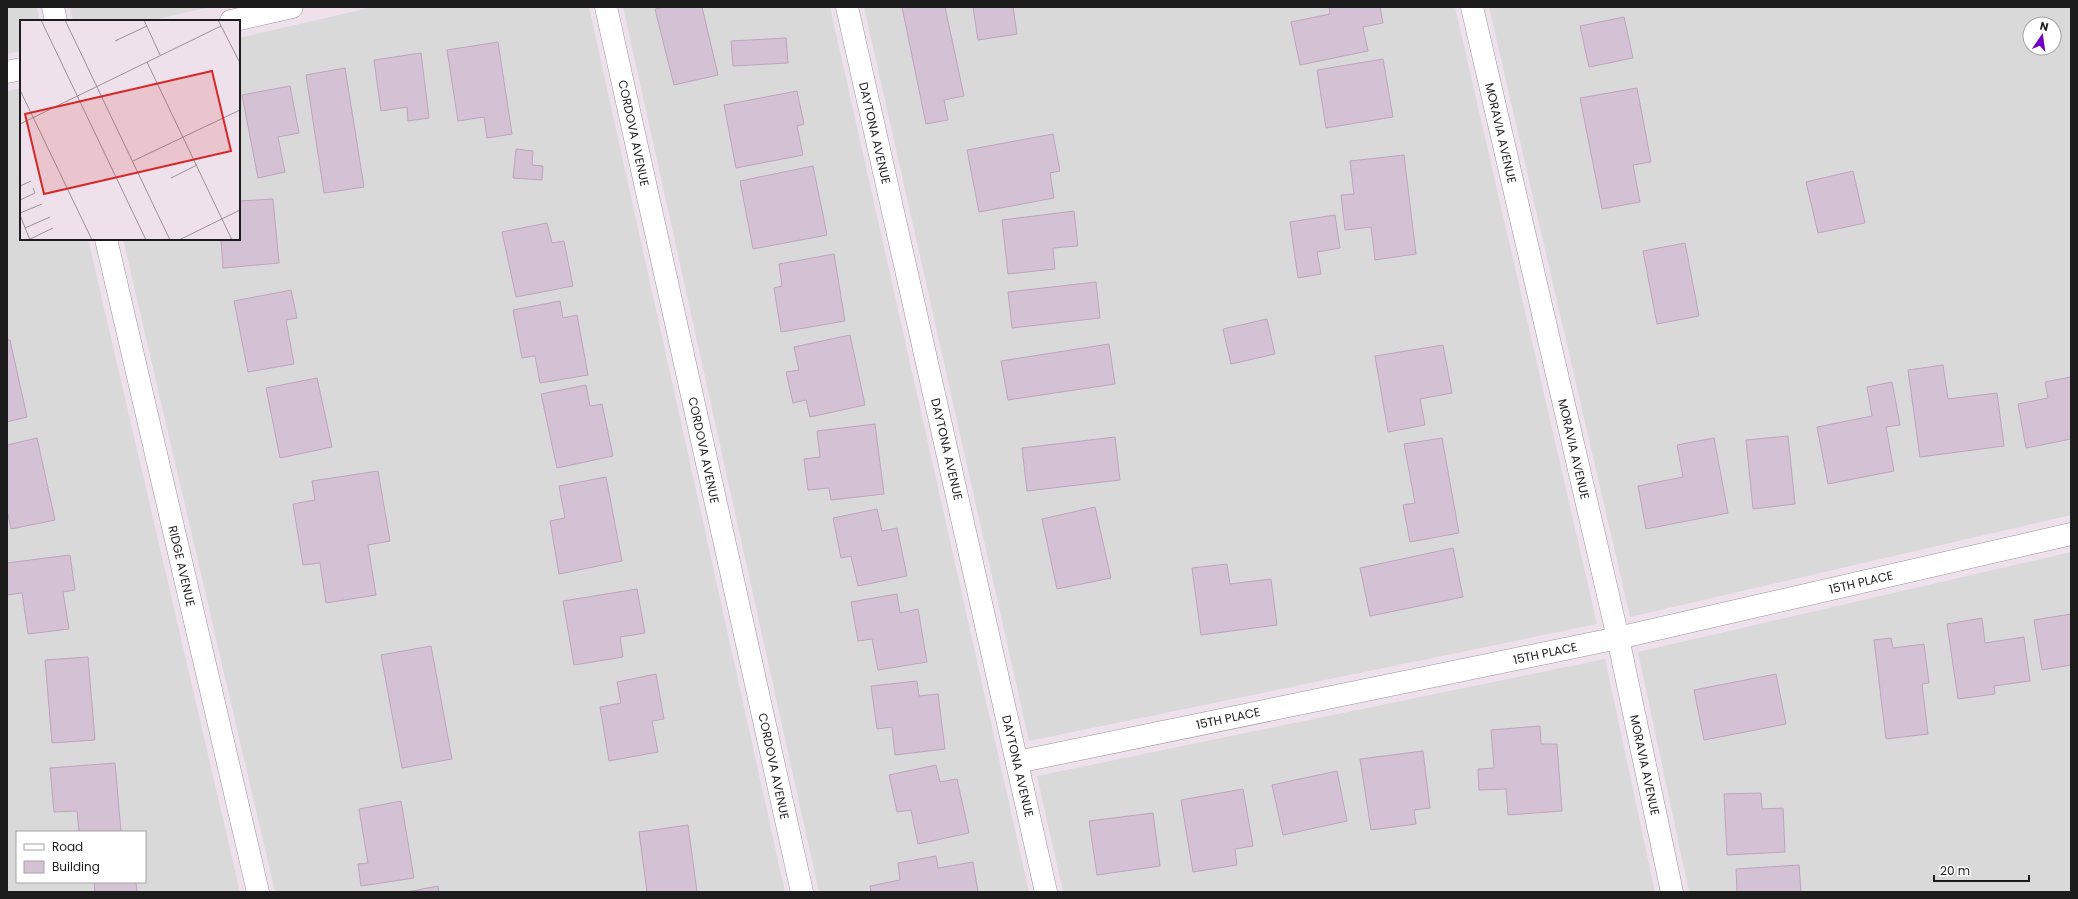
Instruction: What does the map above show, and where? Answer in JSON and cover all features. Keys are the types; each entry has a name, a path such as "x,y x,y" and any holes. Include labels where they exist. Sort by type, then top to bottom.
{"street":[{"path":"53,7 56,20"},
{"path":"235,20 292,7"},
{"name":"CORDOVA AVENUE","path":"606,7 802,892"},
{"name":"DAYTONA AVENUE","path":"847,7 1046,892"},
{"name":"MORAVIA AVENUE","path":"1472,7 1618,638 1672,892"},
{"path":"7,72 20,69"},
{"name":"RIDGE AVENUE","path":"106,240 258,892"},
{"name":"15TH PLACE","path":"1017,762 1618,638 2071,534"}],"shaded area":[{"path":"7,7 37,7 39,20 20,20 20,51 7,54"},
{"path":"70,7 210,7 153,20 73,20"},
{"path":"373,7 589,7 785,892 275,892 123,240 240,240 240,38"},
{"path":"623,7 830,7 1029,892 819,892"},
{"path":"864,7 1455,7 1597,624 1029,741"},
{"path":"1489,7 2071,7 2071,515 1630,617"},
{"path":"20,88 20,240 88,240 240,892 8,892 7,91"},
{"path":"2071,552 2071,892 1689,892 1638,652"},
{"path":"1605,659 1655,892 1063,892 1037,776"}],"building":[{"path":"665,7 702,7 718,75 674,85 655,9"},
{"path":"902,7 945,7 964,96 944,100 948,120 926,124"},
{"path":"973,7 1013,7 1017,34 978,40"},
{"path":"1329,7 1380,7 1383,23 1363,27 1368,51 1300,65 1291,22 1330,14"},
{"path":"1624,17 1633,58 1589,67 1580,26"},
{"path":"786,38 788,63 733,66 731,41"},
{"path":"498,42 512,134 487,138 484,117 458,121 447,50"},
{"path":"421,53 429,118 408,121 407,107 381,111 374,60"},
{"path":"1383,59 1393,117 1326,128 1317,70"},
{"path":"345,68 364,187 324,193 306,75"},
{"path":"290,86 299,133 278,137 285,172 258,178 242,95"},
{"path":"1637,88 1651,162 1633,165 1640,202 1602,209 1580,98"},
{"path":"797,91 804,124 797,126 803,155 736,168 724,105"},
{"path":"1053,134 1060,171 1050,173 1054,198 979,212 967,150"},
{"path":"516,149 533,151 532,165 543,166 542,180 513,178"},
{"path":"1404,155 1416,254 1375,260 1371,227 1345,230 1341,195 1354,194 1350,161"},
{"path":"813,166 827,235 753,249 740,181"},
{"path":"1853,171 1865,223 1818,233 1806,182"},
{"path":"273,199 279,263 223,268 221,240 240,240 240,201"},
{"path":"1074,211 1078,246 1053,248 1055,269 1008,274 1002,220"},
{"path":"1335,215 1340,248 1317,252 1321,274 1298,278 1290,222"},
{"path":"547,223 552,243 564,241 573,286 516,297 502,232"},
{"path":"1685,243 1699,316 1657,324 1643,251"},
{"path":"834,254 845,321 781,332 774,288 782,286 779,264"},
{"path":"1096,282 1100,318 1012,328 1008,292"},
{"path":"291,290 297,318 286,320 294,364 248,372 234,301"},
{"path":"560,301 563,318 577,315 588,375 540,383 535,356 522,358 513,310"},
{"path":"1267,319 1275,354 1231,364 1223,329"},
{"path":"850,335 865,405 810,417 806,400 793,403 786,372 799,370 794,347"},
{"path":"7,340 10,340 27,417 7,422"},
{"path":"1109,344 1115,384 1008,400 1001,361"},
{"path":"1443,345 1452,393 1420,399 1425,425 1388,432 1375,356"},
{"path":"1943,365 1948,399 1997,393 2004,446 1920,457 1908,370"},
{"path":"2071,377 2071,439 2026,448 2018,404 2048,398 2045,382"},
{"path":"317,378 332,447 280,458 266,388"},
{"path":"1892,382 1900,425 1886,427 1894,471 1828,484 1817,427 1872,416 1867,387"},
{"path":"586,385 590,406 602,404 613,456 557,468 541,394"},
{"path":"875,424 884,494 831,500 829,488 808,490 804,459 820,457 817,431"},
{"path":"1788,436 1795,504 1753,509 1746,440"},
{"path":"1115,437 1120,480 1027,491 1022,448"},
{"path":"37,438 55,520 11,529 7,510 7,445"},
{"path":"1442,438 1459,533 1410,542 1403,505 1415,503 1404,444"},
{"path":"1714,438 1728,513 1646,529 1638,486 1683,477 1677,445"},
{"path":"378,471 390,541 368,545 376,595 326,603 320,563 303,565 293,504 315,500 312,481"},
{"path":"606,477 622,561 559,574 550,521 565,518 559,486"},
{"path":"1095,507 1111,578 1057,589 1042,519"},
{"path":"877,509 882,531 897,528 907,576 858,586 851,556 841,558 833,518"},
{"path":"1453,548 1463,597 1370,616 1360,568"},
{"path":"70,555 75,590 63,592 69,629 28,634 22,593 7,595 7,563"},
{"path":"1227,564 1230,584 1271,579 1277,625 1201,635 1192,568"},
{"path":"637,589 645,633 620,637 623,657 574,665 563,601"},
{"path":"897,594 900,613 918,609 927,662 878,670 872,639 858,641 851,602"},
{"path":"2071,614 2071,665 2042,670 2034,620"},
{"path":"1982,618 1985,643 2024,637 2030,681 1994,686 1995,694 1958,699 1947,624"},
{"path":"1891,638 1893,648 1924,644 1929,683 1922,684 1928,734 1886,739 1874,640"},
{"path":"431,646 452,759 402,768 381,655"},
{"path":"88,657 95,740 52,743 45,660"},
{"path":"656,674 664,719 652,721 658,752 609,761 600,707 621,703 617,682"},
{"path":"1776,674 1786,724 1704,740 1694,690"},
{"path":"917,681 919,696 938,694 945,749 895,755 892,727 877,729 871,686"},
{"path":"1540,726 1541,744 1557,744 1562,811 1508,815 1506,789 1479,790 1478,769 1494,768 1491,730"},
{"path":"1423,751 1430,808 1414,810 1416,824 1371,830 1360,759"},
{"path":"115,763 121,831 79,831 77,811 54,812 50,768"},
{"path":"936,765 940,782 957,779 969,833 918,844 911,810 897,812 889,775"},
{"path":"1337,771 1347,821 1283,835 1272,785"},
{"path":"1243,789 1253,846 1235,849 1237,865 1193,872 1181,800"},
{"path":"1761,793 1762,809 1783,808 1785,852 1727,855 1724,794"},
{"path":"401,801 414,878 361,886 358,864 368,863 359,809"},
{"path":"1153,813 1160,866 1097,875 1089,821"},
{"path":"688,825 697,892 647,892 639,832"},
{"path":"936,856 938,868 973,862 978,892 871,892 870,886 900,880 898,863"},
{"path":"1799,865 1801,892 1737,892 1736,869"},
{"path":"94,883 136,883 137,892 95,892"},
{"path":"438,886 439,892 407,892"}]}
